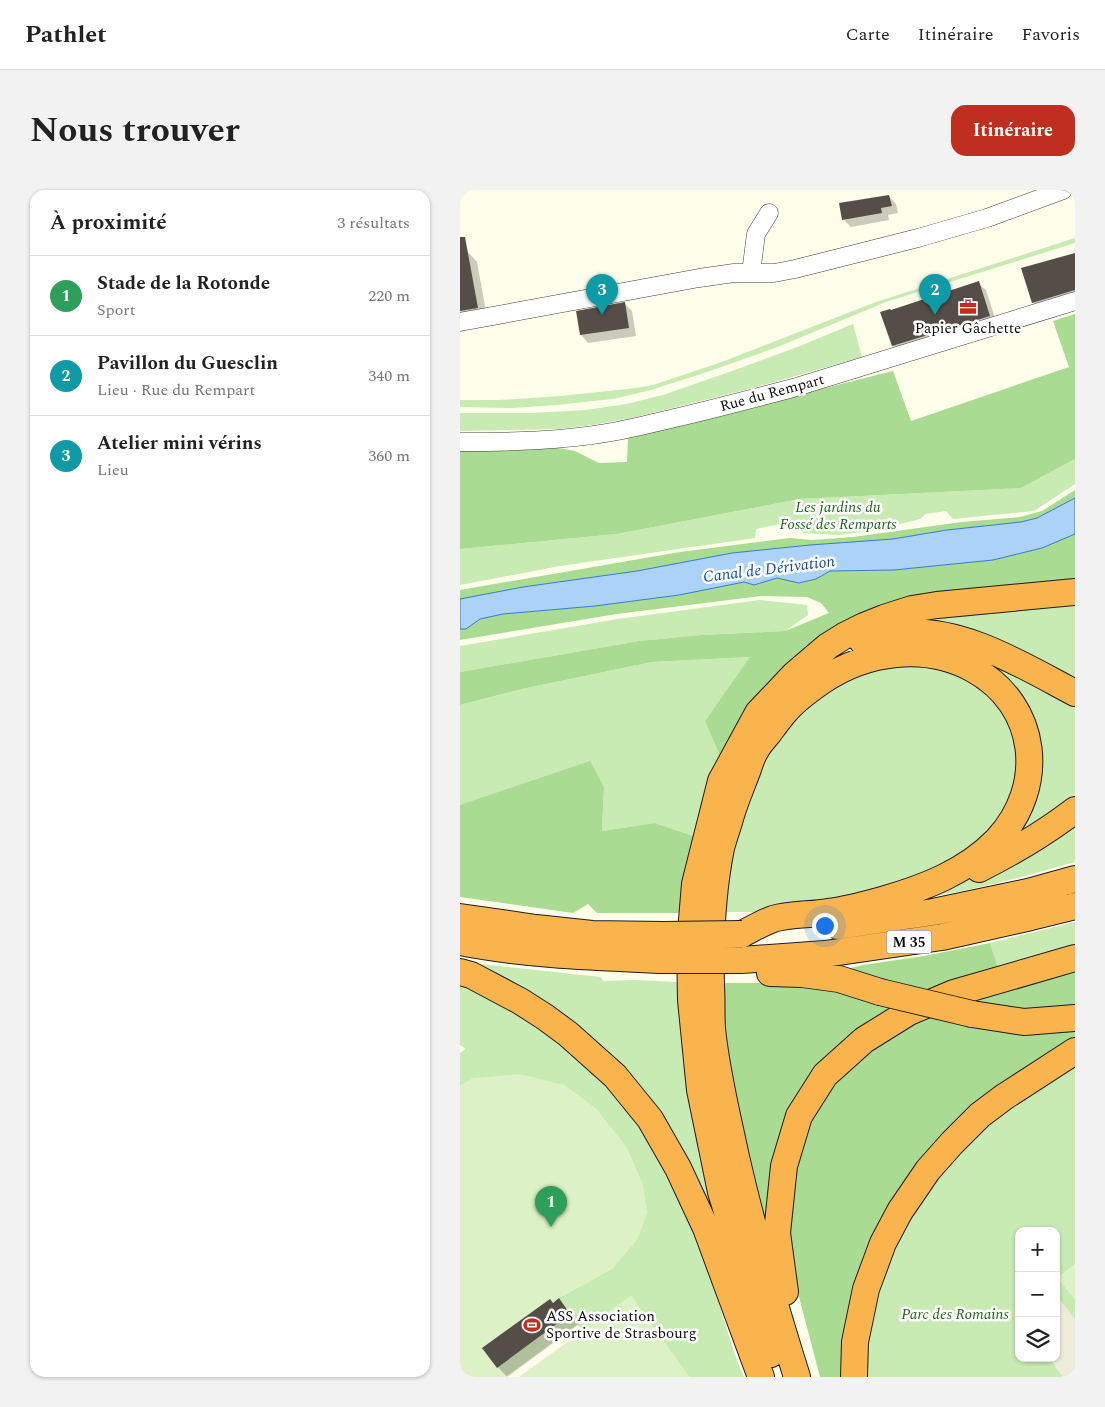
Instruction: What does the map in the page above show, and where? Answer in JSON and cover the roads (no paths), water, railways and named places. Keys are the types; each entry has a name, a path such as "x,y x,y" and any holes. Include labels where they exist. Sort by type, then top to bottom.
{"highway":[{"path":"791,1375 721,1192 700,1090 691,1000 690,944 695,884 721,781 758,713 794,675 828,646 844,636 884,618 912,610 957,602 1075,592"},
{"path":"810,662 852,644 880,635 900,632 933,634 954,638 981,647 1075,693"},
{"path":"742,934 775,918 830,912 867,904 917,889 940,880 967,865 983,853 1005,830 1021,804 1026,790 1030,762 1027,738 1018,713 1008,698 976,670 945,658 909,652 866,659 830,676 813,687 787,710 756,750 736,799 722,847 714,898 710,943 712,1028 721,1088 742,1183 791,1375"},
{"path":"940,880 964,876 1008,854 1052,828 1075,810"},
{"name":"M 35","path":"460,942 544,953 591,956 742,934 822,929 934,912 1028,892 1075,879"},
{"name":"M 35","path":"460,917 592,934 741,960 825,954 942,937 1075,906"},
{"path":"791,1375 777,1233 784,1166 799,1116 825,1075 864,1040 909,1012 954,993 1075,958"},
{"path":"741,960 758,972 802,974 839,979 880,992 972,1014 1024,1022 1075,1018"},
{"path":"460,972 471,975 520,1000 560,1028 615,1076 650,1119 678,1168 706,1228 761,1377"},
{"path":"854,1377 855,1342 866,1289 883,1244 900,1211 928,1170 980,1115 1004,1097 1075,1052"}],"street":[{"path":"460,322 699,278 734,273 774,273 795,269 918,238 987,218 1061,190"},
{"path":"751,273 756,234 769,213"},
{"name":"Rue du Rempart","path":"460,442 562,438 613,432 640,426 793,388 1075,301"}],"water":[{"name":"Canal de Dérivation","path":"1075,498 1075,534 1042,548 993,560 894,570 830,571 816,579 799,583 777,578 754,585 744,582 679,595 595,606 503,614 480,619 466,629 460,629 460,599 523,587 637,571 732,553 893,539 947,530 1021,522 1037,518"}],"place":[{"name":"Papier Gâchette","path":"968,307"},
{"name":"Atelier mini vérins","path":"602,315"},
{"name":"Pavillon du Guesclin","path":"935,315"},
{"name":"Stade de la Rotonde","path":"551,1227"},
{"name":"ASS Association Sportive de Strasbourg","path":"532,1325"}],"park label":[{"name":"Les jardins du Fossé des Remparts","path":"838,516"},
{"name":"Parc des Romains","path":"955,1314"}]}
